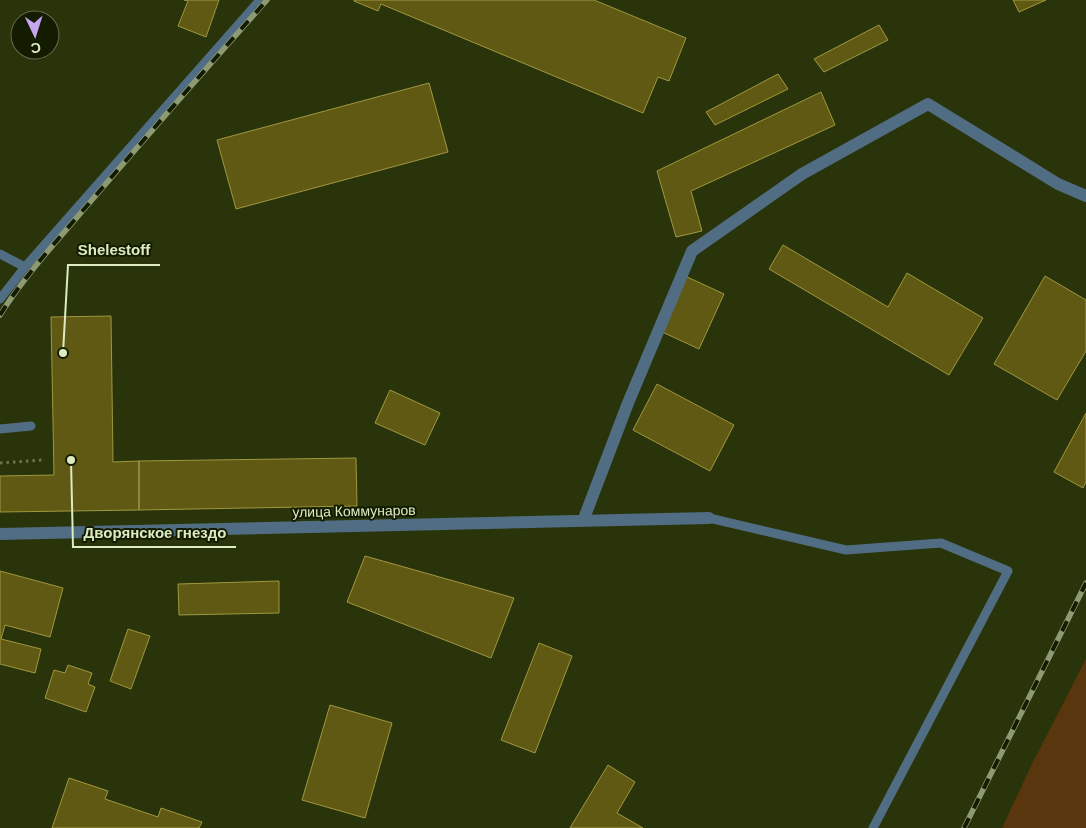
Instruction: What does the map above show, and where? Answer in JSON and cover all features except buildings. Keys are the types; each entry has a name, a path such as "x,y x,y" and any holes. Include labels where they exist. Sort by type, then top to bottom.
{"street":[{"path":"583,521 628,403 692,251 802,174 928,104 1058,184 1086,196"},
{"name":"улица Коммунаров","path":"0,534 709,518"}],"lane":[{"path":"0,299 24,267 260,0"},
{"path":"0,254 24,267"},
{"path":"0,429 31,426"},
{"path":"709,518 846,550 941,543 1008,570 873,828"}],"path":[{"path":"0,463 43,460"}],"shaded area":[{"path":"1086,659 1086,828 1002,828 1031,766"}],"railway":[{"path":"0,315 46,253 267,0"},
{"path":"964,828 1086,583"}],"place":[{"name":"Shelestoff","path":"63,353"},
{"name":"Дворянское гнездо","path":"71,460"}]}
